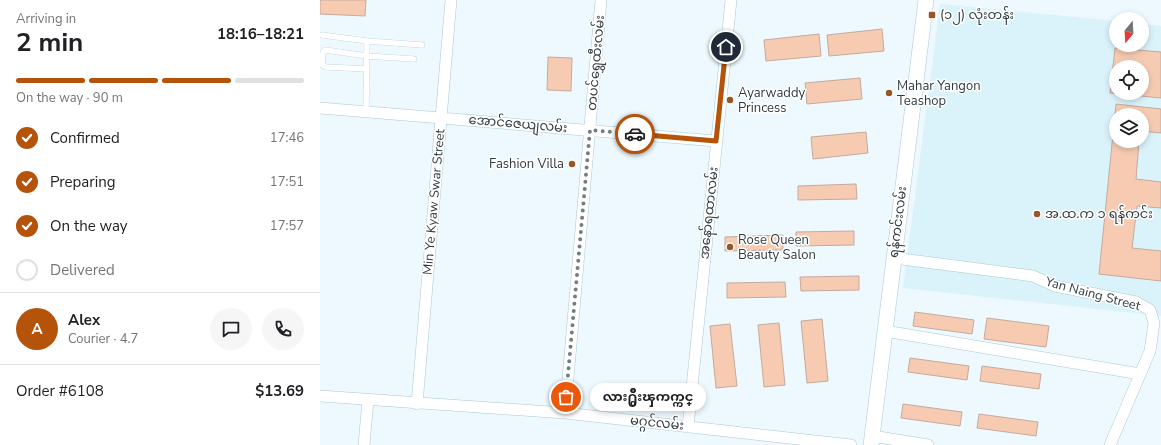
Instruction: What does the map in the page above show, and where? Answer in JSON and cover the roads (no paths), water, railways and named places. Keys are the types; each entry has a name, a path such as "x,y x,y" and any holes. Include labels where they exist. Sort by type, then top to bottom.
{"main road":[{"name":"ရန်ကင်းလမ်း","path":"872,441 926,0"}],"street":[{"name":"Min Ye Kyaw Swar Street","path":"417,404 451,0"},
{"name":"တပင်ရွှေထီးလမ်း","path":"565,413 601,0"},
{"name":"အနော်ရထာလမ်း","path":"688,427 731,0"},
{"name":"အောင်ဇေယျလမ်း","path":"320,108 716,141"},
{"name":"Yan Naing Street","path":"894,258 1033,276 1054,286 1136,302 1150,310 1154,323 1150,351 1110,445"},
{"path":"885,331 1140,374"},
{"name":"မဂ္ဂင်လမ်း","path":"320,396 417,404 565,413 851,445"},
{"path":"364,445 368,400"},
{"path":"872,441 928,445"}],"lane":[{"path":"322,35 422,45"},
{"path":"366,112 367,40"},
{"path":"367,69 322,65 323,52 325,50 367,56 414,58"}],"place":[{"name":"(၁၂) လုံးတန်း","path":"932,15"},
{"name":"Mahar Yangon Teashop","path":"889,93"},
{"name":"Ayarwaddy Princess","path":"730,100"},
{"name":"Fashion Villa","path":"572,164"},
{"name":"အ.ထ.က ၁ ရန်ကင်း","path":"1037,214"},
{"name":"Rose Queen Beauty Salon","path":"730,247"},
{"name":"လား႐ွိဳးၾကက္ကင္","path":"566,397"}]}
